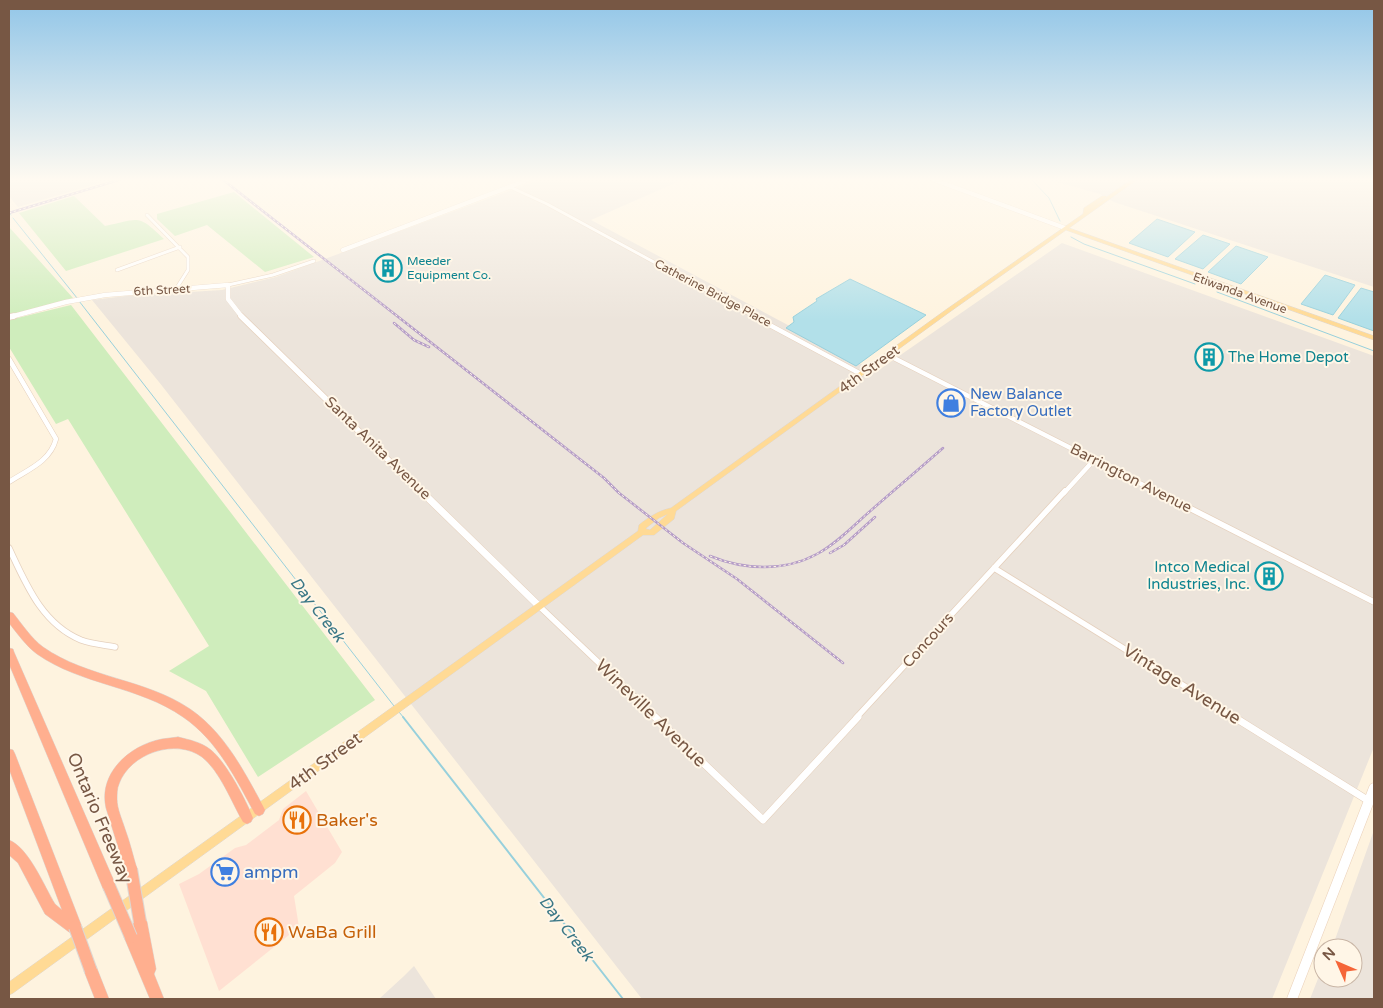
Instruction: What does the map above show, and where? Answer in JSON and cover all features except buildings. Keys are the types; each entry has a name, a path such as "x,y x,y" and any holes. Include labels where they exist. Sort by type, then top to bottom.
{"highway":[{"path":"9,616 33,644 51,657 161,698 188,714 218,742 259,810"},
{"name":"Ontario Freeway","path":"9,652 154,993"},
{"path":"154,993 131,869 111,799 112,787 116,777 126,764 151,747 167,742 188,744 207,753 215,763 247,818"},
{"path":"9,754 65,914 75,927 102,999"},
{"path":"9,846 22,859 50,908 65,914"}],"main road":[{"name":"Etiwanda Avenue","path":"1060,226 1374,338"},
{"name":"4th Street","path":"9,989 642,532 651,533 671,517 673,510 1068,226"},
{"path":"1079,226 1092,238"},
{"name":"Etiwanda Avenue","path":"1107,243 1110,246 1374,343"},
{"path":"1292,999 1374,788"}],"street":[{"path":"158,226 187,254 189,263 186,274 176,289"},
{"path":"342,250 406,226"},
{"name":"Catherine Bridge Place","path":"589,226 862,374"},
{"path":"117,270 180,247"},
{"name":"6th Street","path":"9,317 66,302 122,292 228,285 279,273 314,261"},
{"name":"Santa Anita Avenue","path":"228,285 228,299 238,313 539,606"},
{"name":"Barrington Avenue","path":"888,355 1374,602"},
{"path":"9,359 56,439 55,446 49,454 9,482"},
{"name":"Concours","path":"763,820 1094,460"},
{"path":"9,548 34,598 57,625 81,640 115,647"},
{"name":"Vintage Avenue","path":"994,568 1369,801"},
{"name":"Wineville Avenue","path":"539,606 763,820"}],"shaded area":[{"path":"414,226 602,226 876,372 1062,243 1374,356 1374,747 1272,999 642,999 159,382 92,300 222,290 276,277"},
{"path":"1188,226 1374,226 1374,287"},
{"path":"306,791 342,852 335,863 294,896 299,927 219,991 179,884 199,874 235,848 246,845 279,820 283,809"},
{"path":"1374,830 1374,999 1310,999 1314,988 1363,988 1363,938 1336,938"},
{"path":"414,966 436,999 379,999 404,976"}],"green space":[{"path":"30,226 149,226 164,239 66,271"},
{"path":"164,226 204,226 175,236"},
{"path":"208,226 276,226 314,257 265,272"},
{"path":"9,227 73,298 9,315"},
{"path":"71,305 375,700 258,777 206,691 169,671 209,646 68,419 56,424 9,347 9,320"}],"water":[{"path":"1149,226 1178,226 1195,232 1168,257 1129,243"},
{"path":"1203,235 1230,244 1203,269 1175,259"},
{"path":"1236,246 1268,257 1241,284 1208,272"},
{"path":"1325,275 1355,285 1333,315 1301,304"},
{"path":"850,279 926,315 856,366 786,328 794,322 793,317 817,301 816,299"},
{"path":"1361,288 1374,292 1374,331 1338,318"}],"waterway":[{"name":"Day Creek","path":"19,226 77,298"},
{"path":"1071,237 1084,244 1195,284"},
{"path":"1217,292 1374,351"},
{"name":"Day Creek","path":"79,301 394,706"},
{"name":"Day Creek","path":"399,712 404,718"},
{"name":"Day Creek","path":"403,717 623,999"}],"railway":[{"path":"282,226 604,478 619,493 683,543 737,579 843,663"},
{"path":"394,323 414,340 429,347"},
{"path":"710,556 736,564 764,567 791,564 817,554 844,535 943,448"},
{"path":"830,553 844,545 875,517"}],"place":[{"name":"Meeder Equipment Co.","path":"388,268"},
{"name":"The Home Depot","path":"1209,357"},
{"name":"New Balance Factory Outlet","path":"951,403"},
{"name":"Intco Medical Industries, Inc.","path":"1269,576"},
{"name":"Baker's","path":"297,820"},
{"name":"ampm","path":"225,872"},
{"name":"WaBa Grill","path":"269,932"}]}
